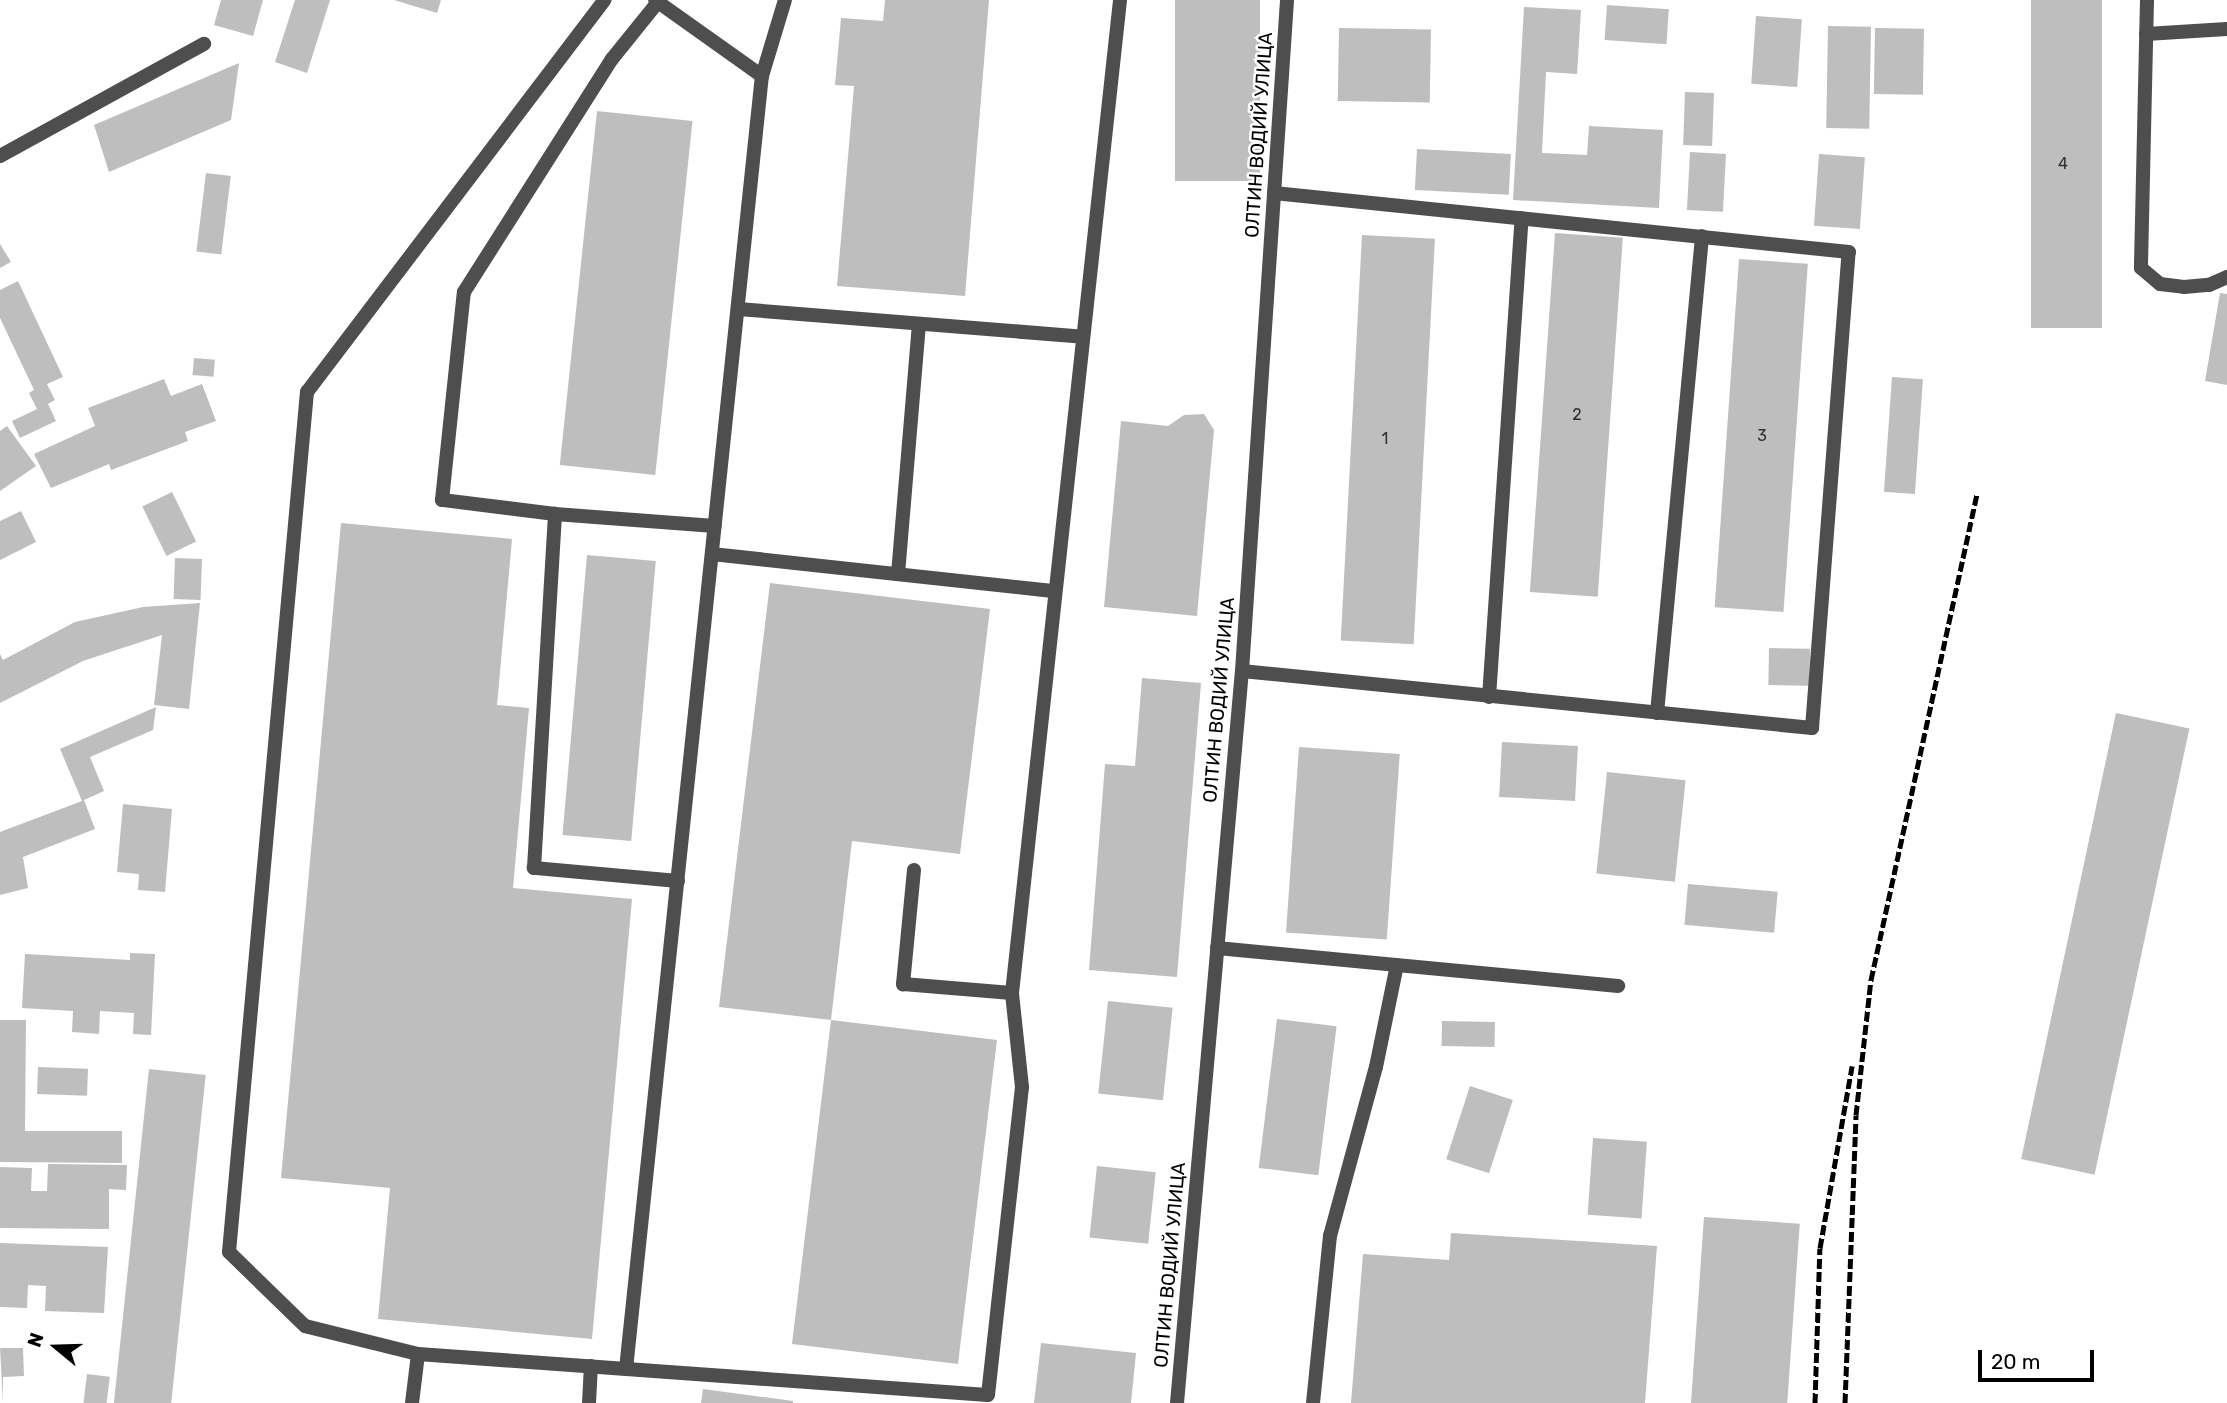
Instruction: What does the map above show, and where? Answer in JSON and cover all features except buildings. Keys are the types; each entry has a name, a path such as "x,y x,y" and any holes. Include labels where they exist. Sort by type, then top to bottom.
{"street":[{"path":"605,0 307,391 229,1252 305,1326 418,1354 988,1395 1021,1087 1012,993 1119,0"},
{"path":"626,1369 762,76 785,0"},
{"name":"ОЛТИН ВОДИЙ УЛИЦА","path":"1177,1403 1242,671 1287,0"},
{"path":"2147,0 2141,268 2160,285 2209,285 2227,277"},
{"path":"715,526 555,514 442,500 464,292 612,59 657,1 762,76"},
{"path":"2146,34 2227,29"},
{"path":"0,156 204,44"},
{"path":"1242,671 1812,728 1849,252 1274,193"},
{"path":"1489,697 1522,218"},
{"path":"1657,713 1702,236"},
{"path":"738,309 1083,337"},
{"path":"898,574 919,324"},
{"path":"555,514 534,868 678,881"},
{"path":"712,554 1055,591"},
{"path":"914,870 903,984 1012,993"},
{"path":"1217,948 1618,986"},
{"path":"1313,1403 1330,1236 1376,1067 1397,965"},
{"path":"412,1403 418,1354"},
{"path":"589,1403 592,1366"}],"railway":[{"path":"1845,1403 1856,1115 1871,980 1977,493"},
{"path":"1815,1403 1820,1248 1852,1066"}]}
